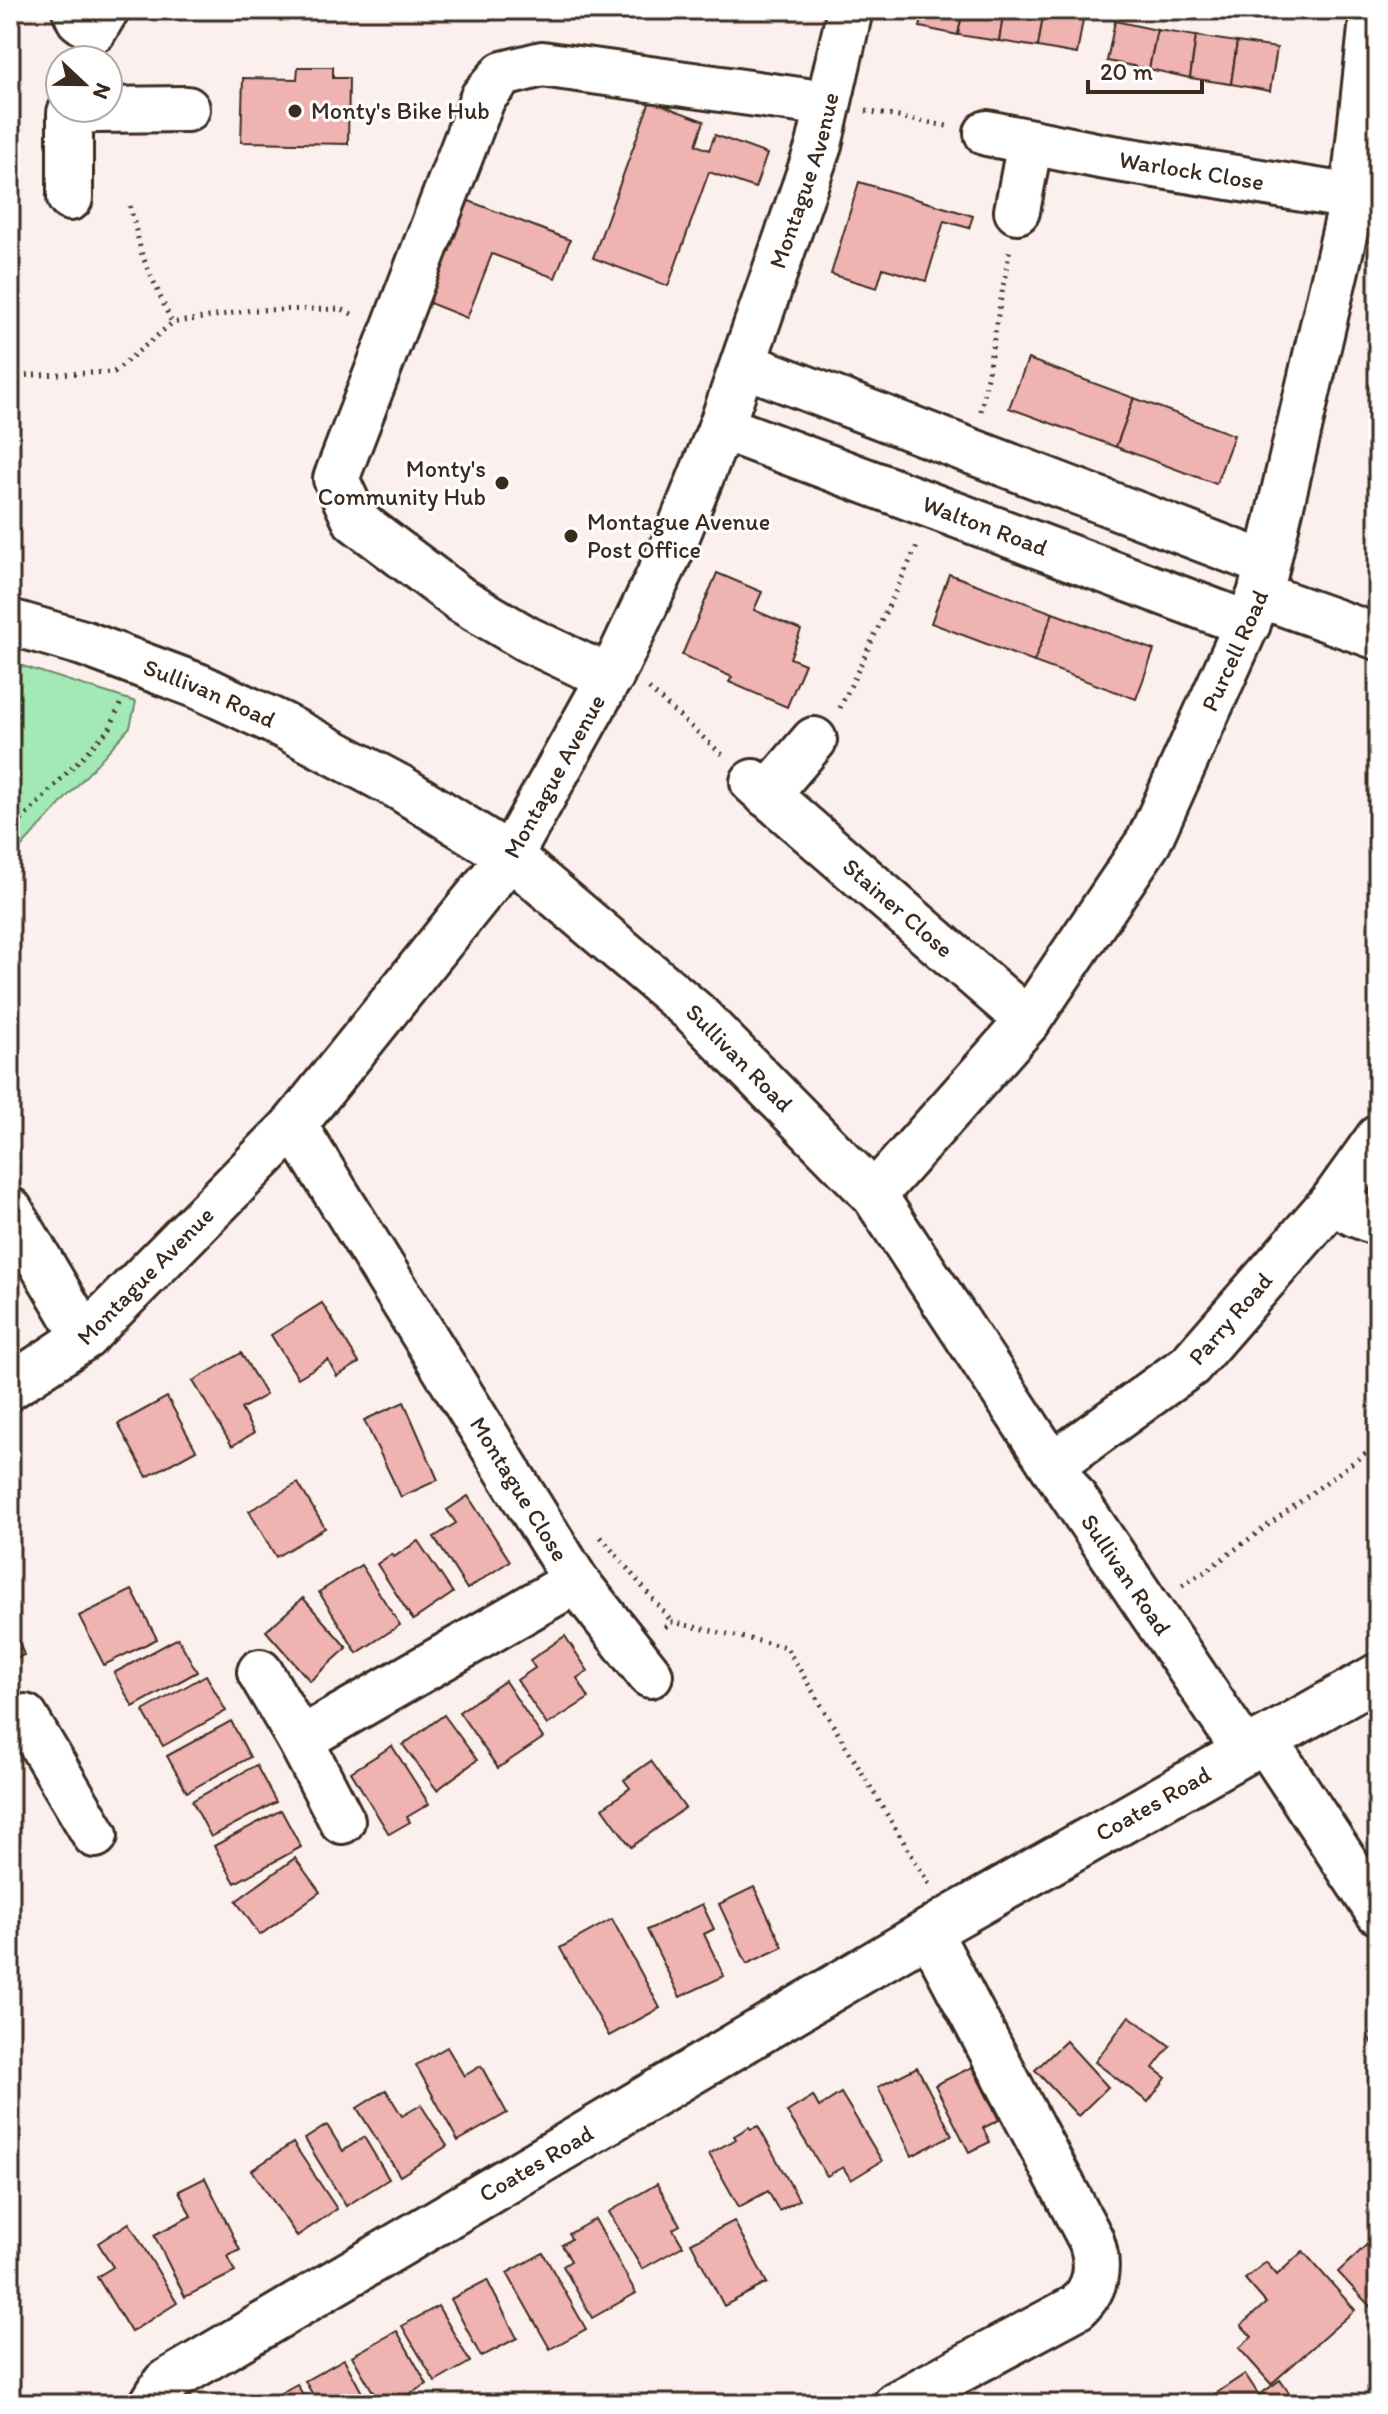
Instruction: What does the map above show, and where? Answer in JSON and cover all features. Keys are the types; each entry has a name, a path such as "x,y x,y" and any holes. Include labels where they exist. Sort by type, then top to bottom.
{"street":[{"name":"Montague Avenue","path":"10,1387 85,1337 294,1125 510,856 615,668 673,546 721,427 819,145 850,10"},
{"name":"Purcell Road","path":"874,1195 1028,1021 1149,841 1258,594 1353,197 1373,10"},
{"path":"615,668 527,639 461,600 355,520 336,479 391,332 483,97 503,74 542,64 828,104"},
{"path":"124,109 187,109"},
{"path":"70,124 70,198"},
{"name":"Warlock Close","path":"987,133 1100,156 1353,197"},
{"path":"1017,211 1030,142"},
{"name":"Walton Road","path":"745,365 974,452 1258,594"},
{"name":"Walton Road","path":"721,427 934,507 1258,594 1378,637"},
{"name":"Sullivan Road","path":"10,622 137,662 198,686 284,726 399,787 510,856 695,1013 874,1195 1147,1606 1378,1912"},
{"path":"760,788 814,740"},
{"name":"Stainer Close","path":"760,788 1028,1021"},
{"name":"Montague Close","path":"294,1125 576,1581 300,1740"},
{"name":"Parry Road","path":"1052,1465 1190,1365 1333,1201 1378,1138"},
{"path":"1333,1201 1378,1223"},
{"path":"10,1210 85,1337"},
{"path":"576,1581 640,1662"},
{"path":"260,1672 342,1821"},
{"name":"Coates Road","path":"152,2404 165,2383 939,1925 1378,1676"},
{"path":"10,1727 25,1717 95,1835"},
{"path":"896,2404 1077,2307 1087,2297 1096,2272 1097,2256 1091,2240 939,1925"}],"path":[{"path":"828,104 987,133"},
{"path":"130,206 142,255 172,323"},
{"path":"974,452 1017,211"},
{"path":"10,376 114,372 172,323 252,310 342,309 391,332"},
{"path":"814,740 835,718 894,599 934,507"},
{"path":"10,832 110,728 137,662"},
{"path":"615,668 760,788"},
{"path":"1147,1606 1203,1573 1378,1444"},
{"path":"640,1662 672,1622 786,1647 939,1925"}],"green space":[{"path":"10,662 136,702 130,727 10,860"}],"building":[{"path":"924,10 963,10 958,35 920,27"},
{"path":"963,10 1004,10 999,41 958,35"},
{"path":"1004,10 1044,10 1038,47 999,41"},
{"path":"1044,10 1084,14 1077,54 1038,47"},
{"path":"1115,21 1157,30 1149,69 1107,61"},
{"path":"1157,30 1196,36 1190,78 1149,69"},
{"path":"1196,36 1237,42 1231,84 1190,78"},
{"path":"1237,42 1277,48 1270,91 1231,84"},
{"name":"Monty's Bike Hub","path":"298,67 333,67 333,78 349,78 348,144 241,142 243,78 297,79"},
{"path":"650,101 704,121 696,145 709,150 715,135 767,154 755,188 709,172 668,286 593,258"},
{"path":"859,182 973,216 969,228 944,221 926,281 883,268 877,288 831,274"},
{"path":"451,194 570,240 555,278 492,254 467,318 412,296"},
{"path":"1028,359 1134,398 1116,447 1009,408"},
{"path":"1134,398 1234,435 1216,484 1116,447"},
{"path":"717,573 762,592 754,610 801,630 790,658 805,664 787,707 729,682 732,677 682,655"},
{"path":"949,574 1053,613 1034,662 931,623"},
{"path":"1053,613 1154,650 1136,699 1034,662"},
{"path":"322,1303 359,1363 337,1376 328,1360 298,1378 271,1335"},
{"path":"241,1353 266,1395 241,1409 254,1433 232,1446 193,1381"},
{"path":"167,1397 196,1450 147,1477 118,1424"},
{"path":"404,1402 438,1480 401,1497 364,1420"},
{"path":"298,1483 325,1528 276,1557 249,1511"},
{"path":"468,1496 510,1561 467,1589 434,1537 456,1523 447,1510"},
{"path":"418,1541 453,1593 413,1620 377,1564"},
{"path":"361,1565 400,1625 357,1653 319,1592"},
{"path":"132,1590 157,1639 104,1665 79,1616"},
{"path":"303,1598 347,1648 310,1681 266,1631"},
{"path":"10,1618 24,1655 10,1661"},
{"path":"565,1636 588,1671 577,1678 589,1698 547,1725 517,1680 535,1668 530,1660"},
{"path":"178,1638 197,1672 133,1707 114,1673"},
{"path":"206,1675 226,1711 163,1746 143,1711"},
{"path":"505,1681 543,1738 498,1768 459,1712"},
{"path":"444,1715 477,1760 437,1790 403,1745"},
{"path":"231,1721 250,1757 187,1792 167,1756"},
{"path":"392,1746 429,1804 407,1817 410,1822 389,1834 351,1772"},
{"path":"651,1761 685,1808 631,1847 603,1808 630,1788 624,1780"},
{"path":"256,1765 276,1802 211,1837 192,1801"},
{"path":"281,1810 301,1847 235,1883 214,1846"},
{"path":"295,1858 320,1892 260,1935 236,1901"},
{"path":"754,1887 783,1947 747,1964 719,1904"},
{"path":"702,1904 714,1929 704,1934 724,1976 680,1997 647,1930"},
{"path":"612,1919 660,2008 609,2036 560,1948"},
{"path":"1129,2016 1170,2046 1153,2068 1166,2078 1148,2102 1095,2062"},
{"path":"1378,2028 1378,2054 1367,2035"},
{"path":"1066,2041 1108,2087 1078,2116 1035,2070"},
{"path":"447,2047 464,2076 481,2066 507,2113 458,2141 416,2065"},
{"path":"917,2067 952,2135 912,2156 878,2087"},
{"path":"972,2067 999,2120 983,2128 990,2142 969,2152 935,2085"},
{"path":"386,2090 402,2116 421,2105 447,2146 400,2176 357,2108"},
{"path":"841,2093 882,2161 851,2180 843,2167 827,2176 787,2112 813,2096 819,2107"},
{"path":"327,2125 343,2151 364,2137 389,2179 346,2206 305,2139"},
{"path":"758,2126 799,2200 779,2211 768,2191 739,2207 709,2154 736,2139 734,2136 749,2127"},
{"path":"293,2143 337,2209 297,2236 252,2170"},
{"path":"205,2178 240,2250 227,2256 235,2272 185,2297 154,2235 191,2216 179,2191"},
{"path":"657,2184 680,2225 673,2229 683,2246 642,2269 609,2212"},
{"path":"595,2219 636,2293 592,2318 563,2266 571,2261 562,2245 571,2239 569,2234"},
{"path":"734,2221 767,2283 724,2306 691,2243"},
{"path":"129,2223 177,2303 131,2332 97,2277 113,2267 98,2243"},
{"path":"1378,2234 1378,2315 1338,2272"},
{"path":"1303,2251 1355,2310 1271,2384 1239,2348 1252,2337 1241,2325 1266,2303 1245,2279 1266,2262 1277,2275"},
{"path":"543,2253 586,2329 550,2349 507,2273"},
{"path":"487,2280 517,2338 481,2357 451,2299"},
{"path":"438,2306 470,2362 435,2382 402,2326"},
{"path":"397,2331 427,2384 391,2404 380,2404 352,2356"},
{"path":"344,2359 368,2404 318,2404 305,2381"},
{"path":"1245,2374 1259,2395 1280,2380 1297,2404 1213,2404 1209,2398"},
{"path":"297,2384 308,2404 261,2404"}],"place":[{"name":"Monty's Bike Hub","path":"295,111"},
{"name":"Monty's Community Hub","path":"502,483"},
{"name":"Montague Avenue Post Office","path":"571,536"}]}
